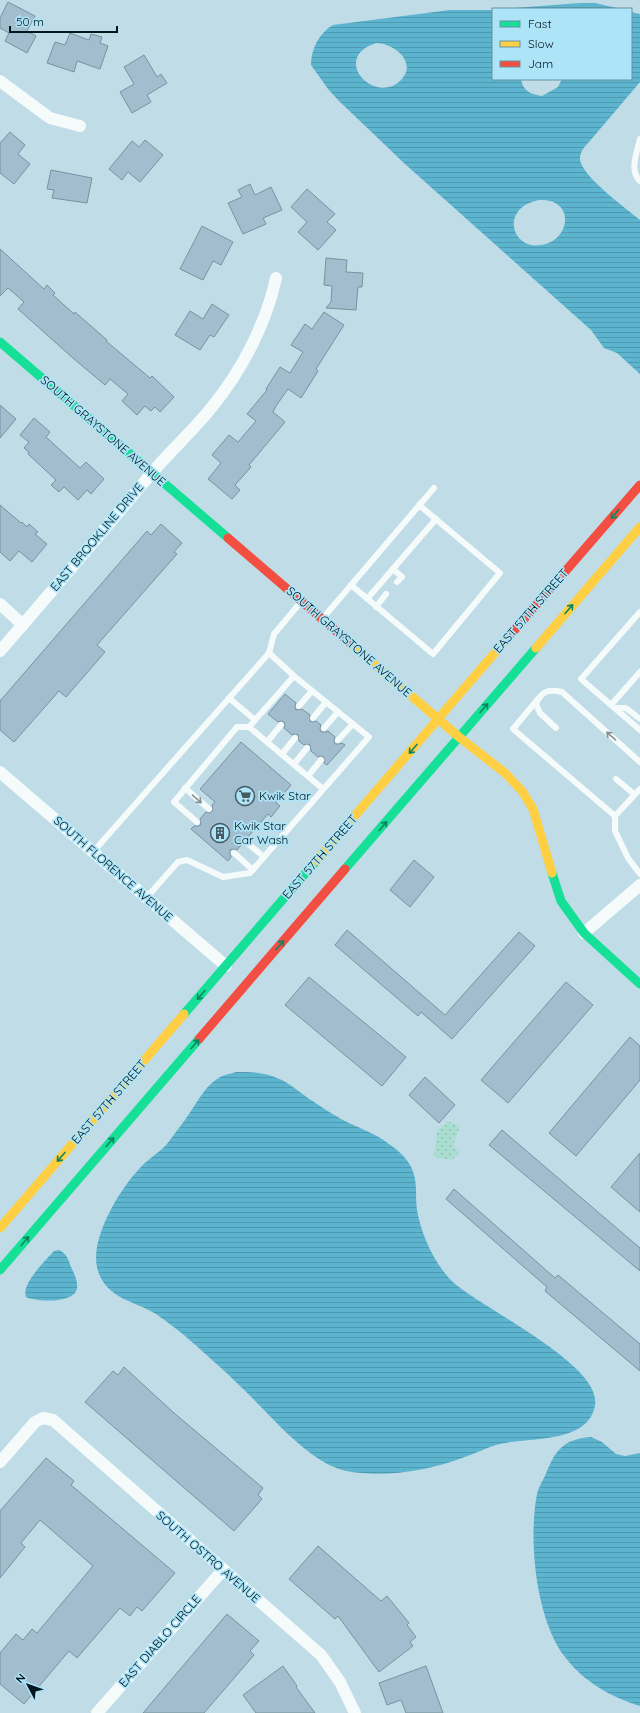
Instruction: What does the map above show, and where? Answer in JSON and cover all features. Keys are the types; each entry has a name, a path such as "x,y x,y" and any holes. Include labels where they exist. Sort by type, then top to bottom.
{"main road":[{"name":"SOUTH GRAYSTONE AVENUE","path":"0,342 459,737 505,773 522,791 533,809 561,901 584,933 640,984"},
{"name":"EAST 57TH STREET","path":"0,1228 640,485"},
{"path":"0,1270 640,527"}],"street":[{"path":"0,81 50,118 80,126"},
{"name":"EAST BROOKLINE DRIVE","path":"0,652 151,473 212,406 232,379 258,335 270,304 276,278"},
{"path":"0,604 23,624"},
{"name":"SOUTH FLORENCE AVENUE","path":"0,772 226,966"},
{"path":"584,933 640,885"},
{"name":"SOUTH OSTRO AVENUE","path":"0,1462 28,1428 35,1422 43,1418 53,1420 321,1655 340,1682 355,1713"},
{"name":"EAST DIABLO CIRCLE","path":"97,1713 223,1570"}],"lane":[{"path":"640,139 634,166 636,177 640,181"},
{"path":"322,619 434,488"},
{"path":"351,585 432,654 500,573 419,505"},
{"path":"367,599 436,519"},
{"path":"393,569 402,577 397,582"},
{"path":"376,607 386,594"},
{"path":"93,852 269,653 274,634 302,602"},
{"path":"640,612 581,679 640,730"},
{"path":"147,897 178,862 187,860 223,878 250,873 368,737 294,676 269,653"},
{"path":"613,707 640,672"},
{"path":"249,727 294,676"},
{"path":"615,816 512,729 546,691 550,690 562,692 640,762"},
{"path":"299,706 312,691"},
{"path":"229,698 255,720"},
{"path":"538,699 536,704 537,709 556,728"},
{"path":"313,718 326,702"},
{"path":"613,707 626,708 640,719"},
{"path":"324,728 338,712"},
{"path":"338,740 353,724"},
{"path":"267,742 281,725"},
{"path":"198,822 174,802 238,727 249,727 323,789"},
{"path":"282,754 296,738"},
{"path":"294,764 308,748"},
{"path":"308,776 321,760"},
{"path":"616,779 634,794"},
{"path":"185,788 209,809"},
{"path":"640,789 615,816 615,831 628,858 640,874"},
{"path":"245,841 264,857"},
{"path":"234,854 253,870"}],"green space":[{"path":"447,1121 460,1126 453,1145 459,1153 452,1160 434,1157 437,1132"}],"water":[{"path":"595,3 617,8 516,8"},
{"path":"450,10 492,10 492,80 521,80 525,89 542,96 558,87 562,80 632,80 632,12 640,14 640,82 584,147 580,158 587,173 595,182 640,220 640,374 617,353 604,348 591,330 405,164 328,89 311,65 311,59 314,47 328,28 333,25","holes":["376,43 383,44 397,50 406,61 407,67 405,74 400,81 390,87 379,87 369,83 361,77 357,68 357,59 363,50","539,200 551,201 559,206 564,212 565,220 559,236 551,242 541,245 531,245 523,241 517,235 514,227 514,219 518,211 526,204"]},
{"path":"236,1072 262,1073 282,1080 341,1119 384,1140 402,1155 410,1165 414,1174 419,1219 425,1239 435,1259 454,1283 468,1294 538,1338 561,1355 580,1373 592,1389 595,1405 590,1418 582,1427 570,1433 556,1436 500,1444 448,1463 420,1470 375,1474 346,1471 317,1458 303,1447 184,1335 156,1314 122,1298 108,1288 98,1271 96,1259 102,1230 116,1201 124,1188 141,1167 167,1144 209,1085 221,1076"},
{"path":"59,1250 67,1257 76,1277 77,1288 75,1293 70,1297 63,1299 46,1301 26,1297 25,1292 30,1279 54,1251"},
{"path":"591,1437 602,1442 616,1454 625,1456 640,1453 640,1706 599,1688 572,1666 555,1641 547,1622 541,1601 534,1556 534,1513 537,1494 552,1459 559,1450 571,1441"}],"building":[{"path":"8,2 35,16 27,31 36,36 27,53 5,41 9,33 0,28 0,18"},
{"path":"70,33 89,40 91,34 102,37 100,43 108,46 100,69 77,61 74,72 47,63 55,42 65,45"},
{"path":"144,55 157,77 161,74 167,83 147,95 151,102 132,113 120,92 134,84 124,67"},
{"path":"10,132 25,145 18,154 30,164 14,184 0,173 0,143"},
{"path":"145,140 163,155 140,182 128,172 122,180 109,169 132,141 139,147"},
{"path":"51,170 92,178 87,203 52,198 54,190 47,189"},
{"path":"250,184 255,195 271,187 282,210 263,218 266,224 243,234 228,203 242,197 238,190"},
{"path":"307,189 335,214 327,222 336,230 318,250 298,232 307,222 291,207"},
{"path":"202,226 233,242 221,265 213,261 203,280 180,269"},
{"path":"0,249 44,289 47,285 55,293 53,295 74,314 75,312 107,340 106,341 150,378 152,376 174,397 160,412 155,407 151,411 145,406 137,415 122,401 128,394 110,379 105,385 74,359 18,309 24,302 8,288 0,296"},
{"path":"326,258 347,260 346,272 363,273 362,287 358,287 356,310 326,308 331,302 332,286 324,285"},
{"path":"212,304 229,315 214,337 210,335 200,350 175,335 190,311 203,319"},
{"path":"324,312 344,325 316,369 318,371 301,398 288,389 276,406 273,412 285,422 249,465 251,467 235,485 240,490 232,499 208,479 221,463 212,455 229,435 238,442 256,421 247,414 267,390 266,389 280,367 290,373 303,352 291,345 305,324 312,329"},
{"path":"0,405 16,419 0,438"},
{"path":"34,418 50,432 46,437 80,468 86,462 104,479 91,494 87,490 78,500 64,487 59,492 51,485 56,480 28,454 29,452 24,448 29,442 20,435"},
{"path":"0,505 27,527 29,524 38,532 35,534 47,544 32,562 19,551 10,561 0,552"},
{"path":"161,524 182,543 174,552 177,554 97,645 105,652 66,697 59,691 14,742 0,730 0,701 147,531 151,535"},
{"name":"Kwik Star","path":"285,694 296,703 296,710 302,709 310,715 310,721 316,721 321,725 321,732 328,731 335,737 335,744 342,743 345,745 327,765 324,763 324,757 318,757 311,751 310,745 304,745 299,741 298,735 292,735 284,728 284,722 278,722 268,714"},
{"name":"Kwik Star","path":"241,742 291,785 276,803 280,806 271,817 268,814 248,837 242,838 242,844 237,850 230,850 231,857 228,861 191,829 194,826 201,825 200,819 206,812 210,813 213,810 212,805 215,802 200,789"},
{"path":"414,860 434,877 410,907 390,890"},
{"path":"347,930 445,1015 519,932 535,946 452,1039 421,1012 418,1016 335,945"},
{"path":"309,977 406,1057 382,1086 285,1005"},
{"path":"566,982 593,1005 508,1103 481,1080"},
{"path":"630,1037 640,1046 640,1080 576,1156 549,1133"},
{"path":"425,1077 455,1105 439,1123 409,1095"},
{"path":"502,1130 640,1248 640,1271 489,1145"},
{"path":"640,1153 640,1212 611,1187"},
{"path":"454,1189 555,1278 558,1275 640,1344 640,1371 545,1291 547,1287 446,1199"},
{"path":"124,1367 174,1413 263,1488 258,1495 262,1499 234,1531 85,1402 113,1371 118,1375"},
{"path":"46,1458 74,1481 71,1485 175,1573 142,1611 137,1607 130,1616 120,1608 77,1658 69,1651 24,1704 0,1684 0,1653 16,1634 23,1640 32,1629 37,1633 93,1566 40,1520 21,1543 25,1547 0,1578 0,1511"},
{"path":"318,1546 381,1601 387,1596 409,1623 407,1625 416,1637 410,1642 413,1646 379,1672 338,1616 335,1619 289,1579"},
{"path":"227,1614 259,1641 250,1651 254,1655 204,1713 143,1713"},
{"path":"283,1666 315,1713 256,1713 243,1695"},
{"path":"426,1666 443,1713 406,1713 401,1700 387,1705 379,1683"}],"traffic: fast":[{"path":"0,342 228,538"},
{"path":"345,869 536,648"},
{"path":"184,1014 316,861"},
{"path":"552,873 561,901 584,933 640,984"},
{"path":"0,1270 199,1039"}],"traffic: slow":[{"path":"536,648 640,527"},
{"path":"316,861 511,634"},
{"path":"350,643 459,737 505,773 522,791 533,809 552,873"},
{"path":"0,1228 184,1014"}],"traffic: jam":[{"path":"511,634 640,485"},
{"path":"228,538 350,643"},
{"path":"199,1039 345,869"}],"place":[{"name":"Kwik Star","path":"245,796"},
{"name":"Kwik Star Car Wash","path":"220,833"}]}
